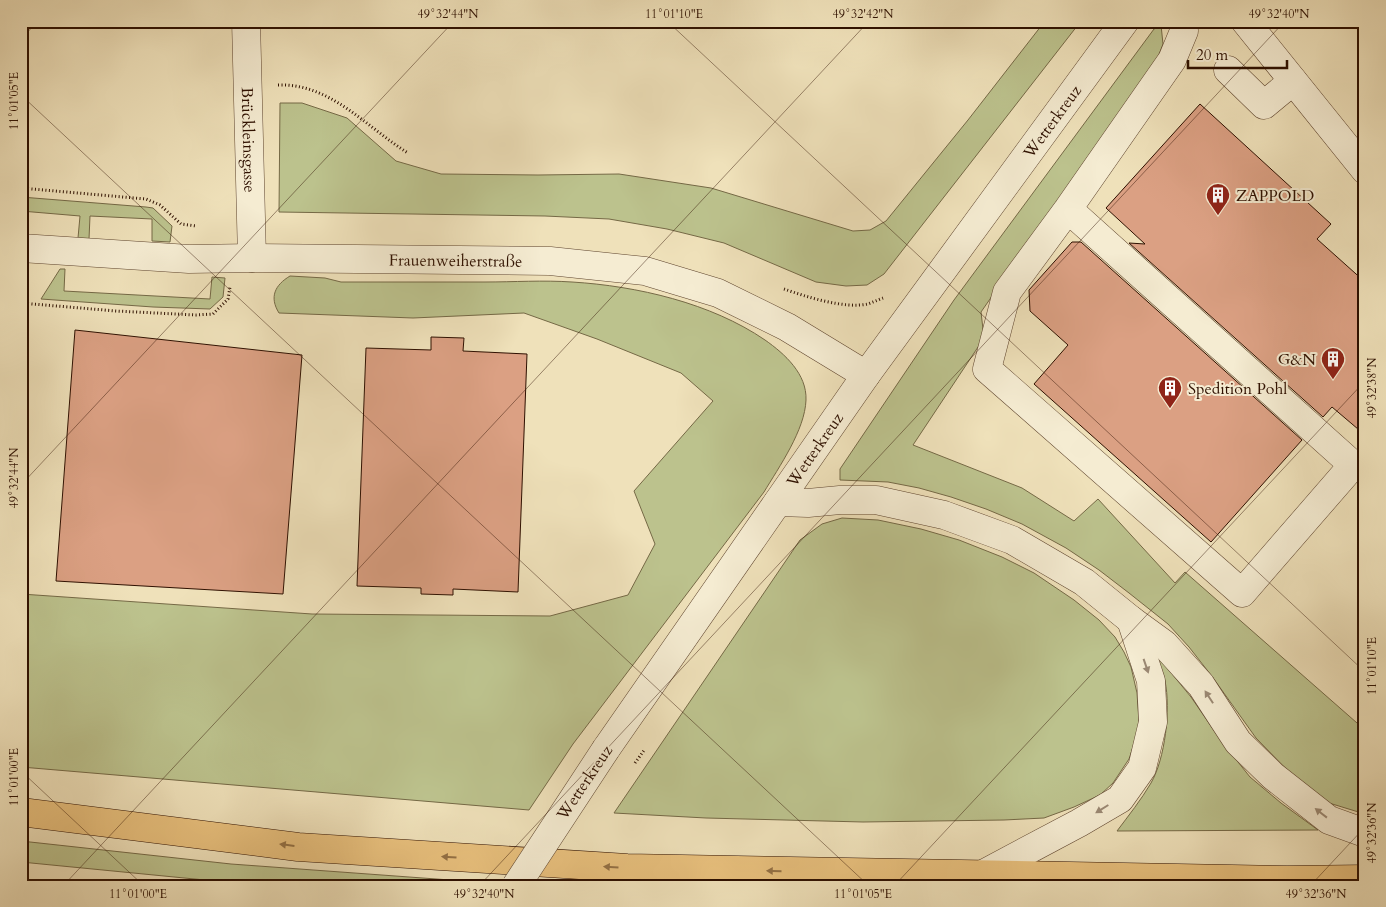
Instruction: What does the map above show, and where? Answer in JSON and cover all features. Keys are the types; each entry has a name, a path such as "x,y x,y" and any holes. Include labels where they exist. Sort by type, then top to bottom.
{"highway":[{"path":"21,812 298,847 626,868 1288,880 1365,879"}],"street":[{"name":"Brückleinsgasse","path":"246,21 252,258"},
{"name":"Wetterkreuz","path":"516,886 606,749 866,375 1126,21"},
{"path":"1068,209 1353,465 1242,593 987,369 1007,292 1068,209 1172,60 1184,31 1183,21"},
{"path":"1256,25 1293,81 1365,170"},
{"path":"1228,70 1264,105 1293,81"},
{"name":"Frauenweiherstraße","path":"21,248 189,260 252,258 550,261 645,271 718,293 787,327 866,375"},
{"path":"778,502 808,503 840,500 876,500 944,514 1012,540 1084,582 1164,644 1201,684 1238,742 1273,776 1329,820 1365,833"},
{"path":"983,874 1120,799 1142,768 1153,722 1151,681 1131,620"}],"path":[{"path":"248,86 282,85 303,88 323,95 342,104 389,142 408,153"},
{"path":"21,188 146,199 160,205 181,224 199,226"},
{"path":"21,303 116,311 196,315 213,314 228,299 230,280"},
{"path":"778,287 818,300 848,304 866,304 883,298 890,292"}],"green space":[{"path":"1045,21 1081,21 884,274 867,285 846,286 816,282 724,243 667,229 609,219 545,216 279,212 280,103 302,103 347,118 396,161 441,174 619,174 711,188 853,231 870,230 886,221"},
{"path":"1161,25 1163,44 1158,57 981,312 984,338 913,445 1022,488 1074,521 1098,499 1175,583 1185,572 1365,730 1365,814 1329,803 1295,778 1256,738 1211,675 1168,624 1099,570 1066,548 1022,524 951,497 888,482 840,480 840,469 954,300 1154,29"},
{"path":"21,197 153,208 172,226 170,242 152,241 152,219 90,216 89,239 78,238 80,216 21,211"},
{"path":"60,269 65,269 64,291 210,299 212,277 225,278 223,297 210,309 41,299"},
{"path":"290,276 325,278 341,282 561,281 597,284 647,292 697,306 744,327 780,352 799,373 805,391 805,412 784,460 764,492 573,744 529,810 21,767 21,594 312,614 550,616 628,595 655,544 634,491 713,401 681,373 597,339 524,313 413,318 279,313 274,302 275,292 277,287"},
{"path":"842,518 878,520 921,529 959,540 1002,557 1034,573 1074,600 1099,620 1115,637 1124,652 1131,667 1137,693 1139,723 1135,741 1129,759 1113,783 1100,795 1044,818 863,822 706,818 614,813 800,540 822,524"},
{"path":"1154,652 1191,697 1222,742 1250,777 1318,830 1117,831 1151,783 1160,761 1166,734 1167,692"},
{"path":"21,841 231,864 532,886 266,886 21,862"}],"building":[{"name":"ZAPPOLD","path":"1200,104 1331,224 1317,239 1365,282 1365,435 1332,407 1323,417 1129,243 1145,244 1106,208"},
{"name":"Spedition Pohl","path":"1072,242 1081,242 1302,440 1211,542 1034,384 1068,345 1030,311 1029,290"},
{"path":"75,330 302,355 283,594 56,581"},
{"path":"431,337 464,338 463,351 527,354 518,592 453,589 453,595 421,594 421,588 357,586 366,348 431,350"}],"place":[{"name":"ZAPPOLD","path":"1218,216"},
{"name":"G&N","path":"1333,380"},
{"name":"Spedition Pohl","path":"1170,409"}]}
